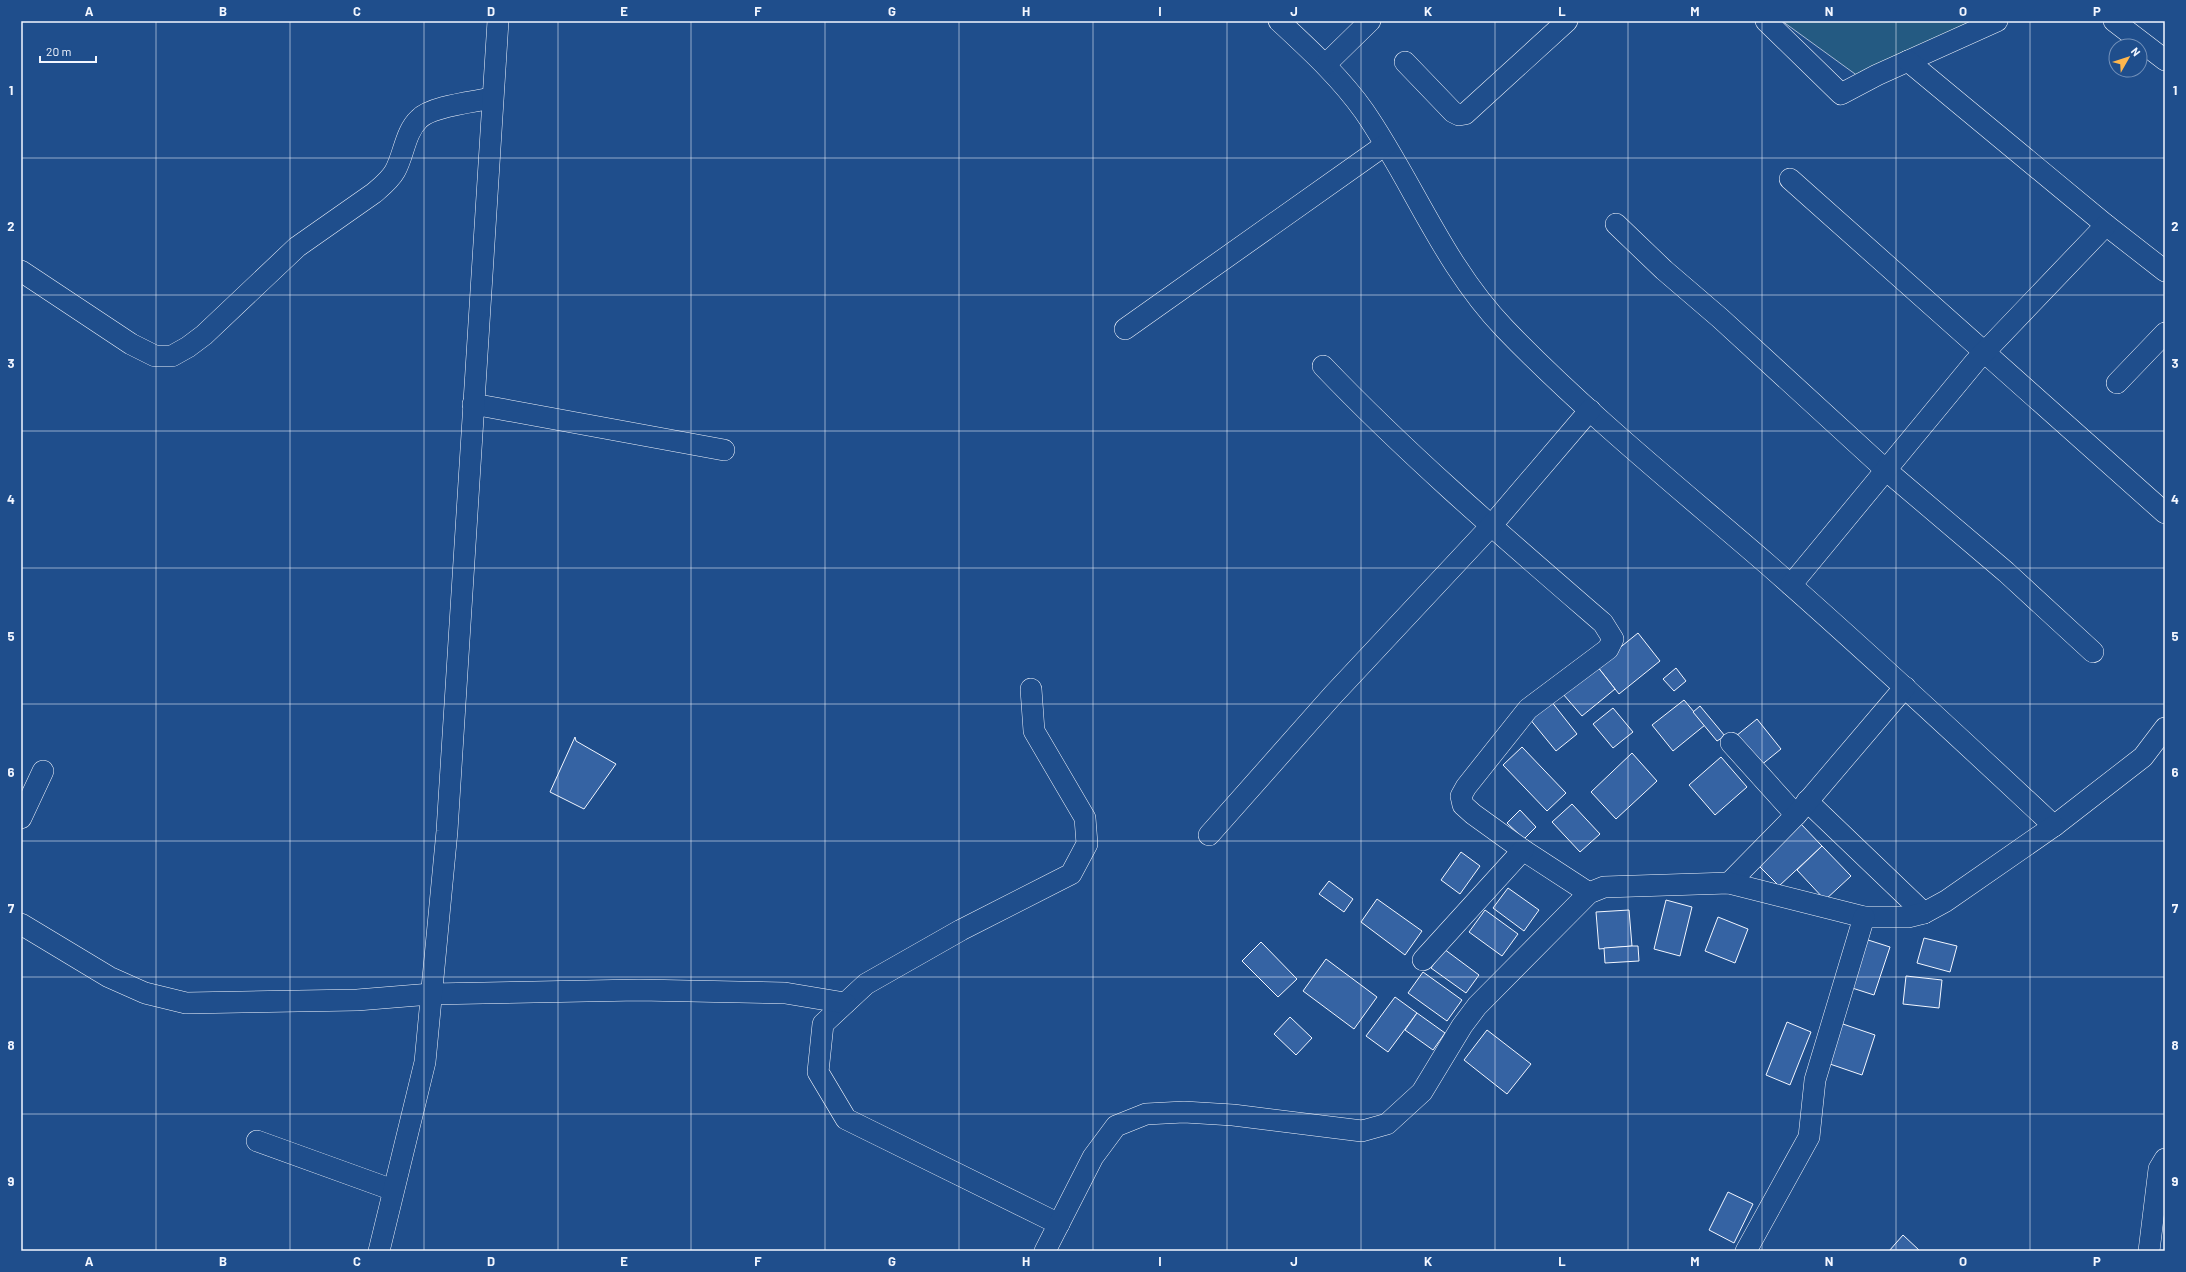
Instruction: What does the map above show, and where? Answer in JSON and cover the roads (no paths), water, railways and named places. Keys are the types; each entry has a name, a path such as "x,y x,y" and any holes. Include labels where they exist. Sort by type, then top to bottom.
{"street":[{"path":"378,1251 425,1062 432,994 447,831 498,21"},
{"path":"1279,21 1326,64 1363,110 1455,266 1473,292 1504,328 1590,410 1906,687 2054,826"},
{"path":"1326,64 1370,21"},
{"path":"1405,62 1453,112 1459,115 1465,114 1567,21"},
{"path":"1766,21 1841,94 1908,61 1997,21"},
{"path":"2114,21 2165,60"},
{"path":"1908,61 2106,225 2165,271"},
{"path":"21,271 131,344 155,356 172,356 188,347 204,335 297,247 374,194 394,172 411,130 420,118 434,111 492,98"},
{"path":"1125,329 1385,145"},
{"path":"1790,179 2165,513"},
{"path":"1616,224 1664,270 1720,318 1887,471 2006,572 2094,652"},
{"path":"1791,585 1985,352 2106,225"},
{"path":"2117,383 2165,333"},
{"path":"1323,366 1377,422 1491,526 1603,623 1613,640 1608,649 1528,709 1466,787 1461,796 1463,805 1473,814 1523,850 1589,893"},
{"path":"473,404 724,450"},
{"path":"1209,835 1333,695 1491,526 1590,410"},
{"path":"1729,883 1802,808 1906,687"},
{"path":"1030,688 1034,731 1085,818 1087,844 1071,874 961,930 866,984 823,1024 818,1072 846,1119 1058,1224"},
{"path":"1045,1251 1093,1157 1116,1126 1146,1114 1184,1112 1233,1115 1362,1131 1387,1124 1422,1092 1462,1026 1477,1006 1589,893 1604,887 1729,883 1864,917 1908,917 1924,913 1946,901 2054,826 2144,757 2165,728"},
{"path":"1731,742 1802,808 1924,913"},
{"path":"21,818 43,771"},
{"path":"1424,960 1523,850"},
{"path":"1746,1251 1808,1137 1815,1080 1864,917"},
{"path":"21,924 109,977 145,993 186,1003 356,1000 432,994 639,990 778,993 844,1003"},
{"path":"257,1141 393,1190"},
{"path":"2149,1251 2159,1170 2165,1159"}]}
